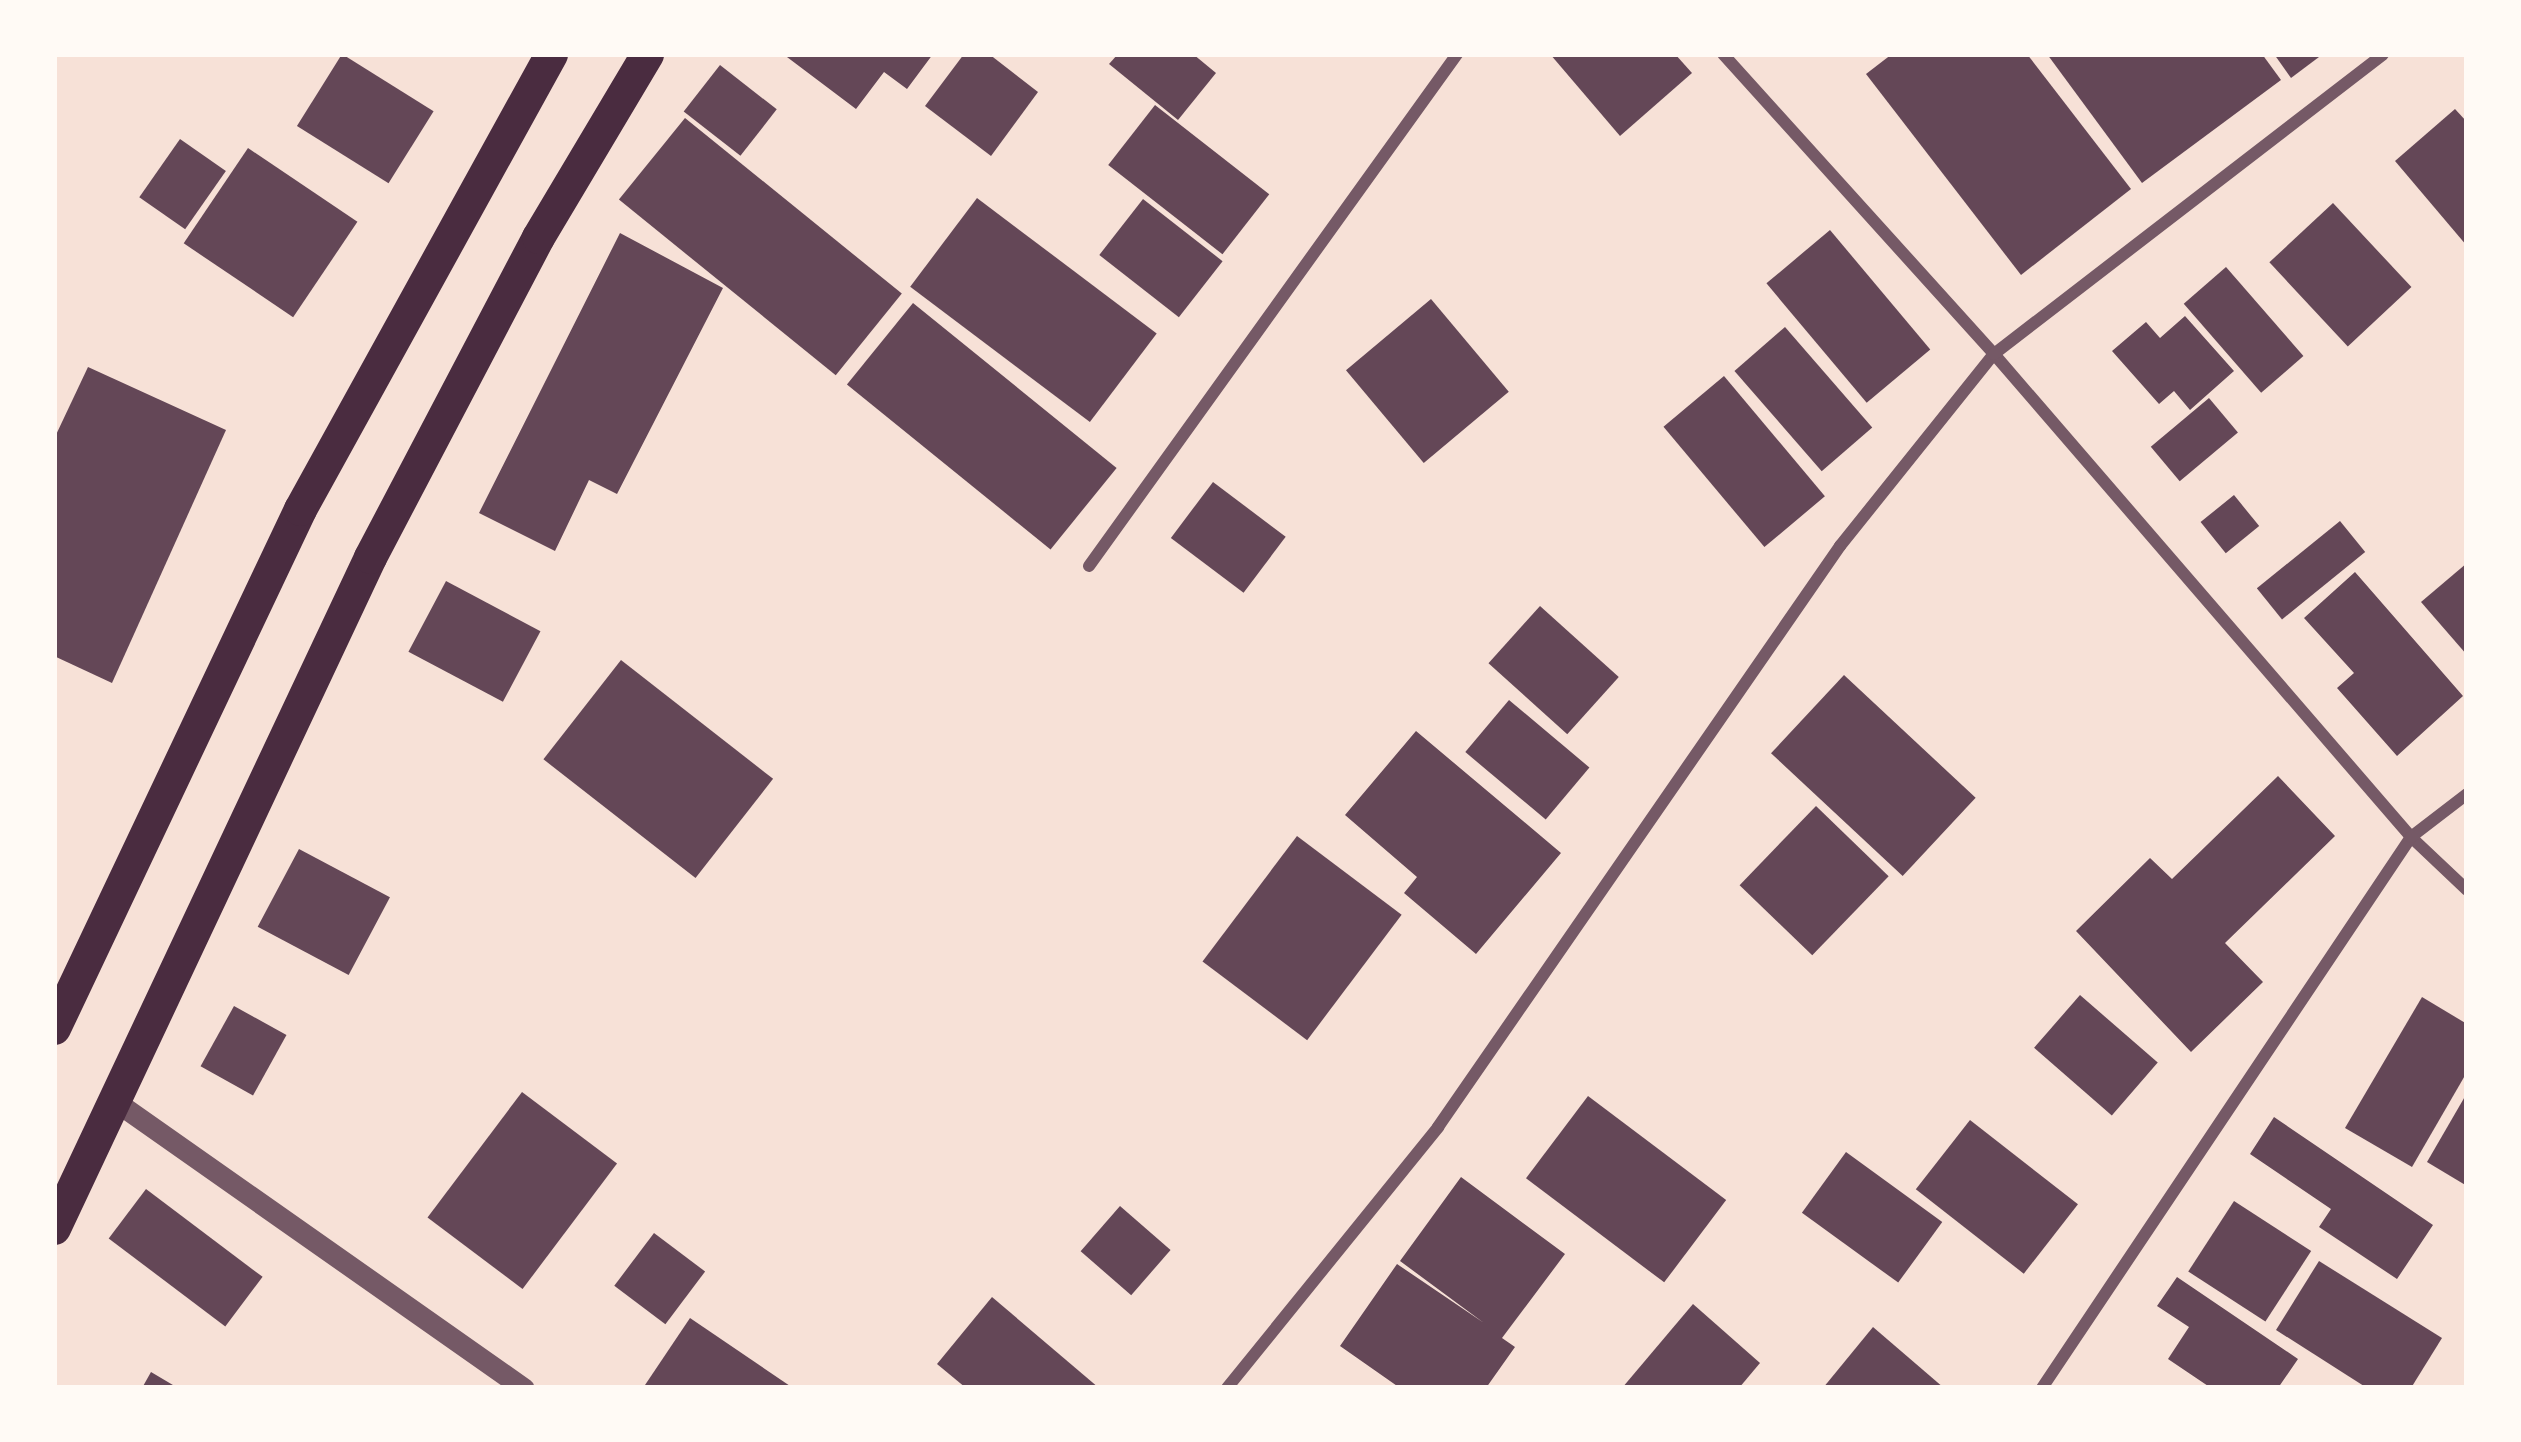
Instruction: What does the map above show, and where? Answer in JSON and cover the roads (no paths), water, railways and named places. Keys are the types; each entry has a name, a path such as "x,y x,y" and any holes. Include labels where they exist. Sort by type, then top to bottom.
{"highway":[{"path":"54,1028 300,509 551,54"},
{"path":"54,1228 370,557 538,237 647,54"}],"street":[{"path":"1089,566 1457,54"},
{"path":"1723,54 1994,354 2411,837 2467,890"},
{"path":"1226,1388 1438,1127 1840,546 1994,354 2384,54"},
{"path":"2042,1388 2411,837 2467,794"},
{"path":"115,1101 524,1388"}]}
